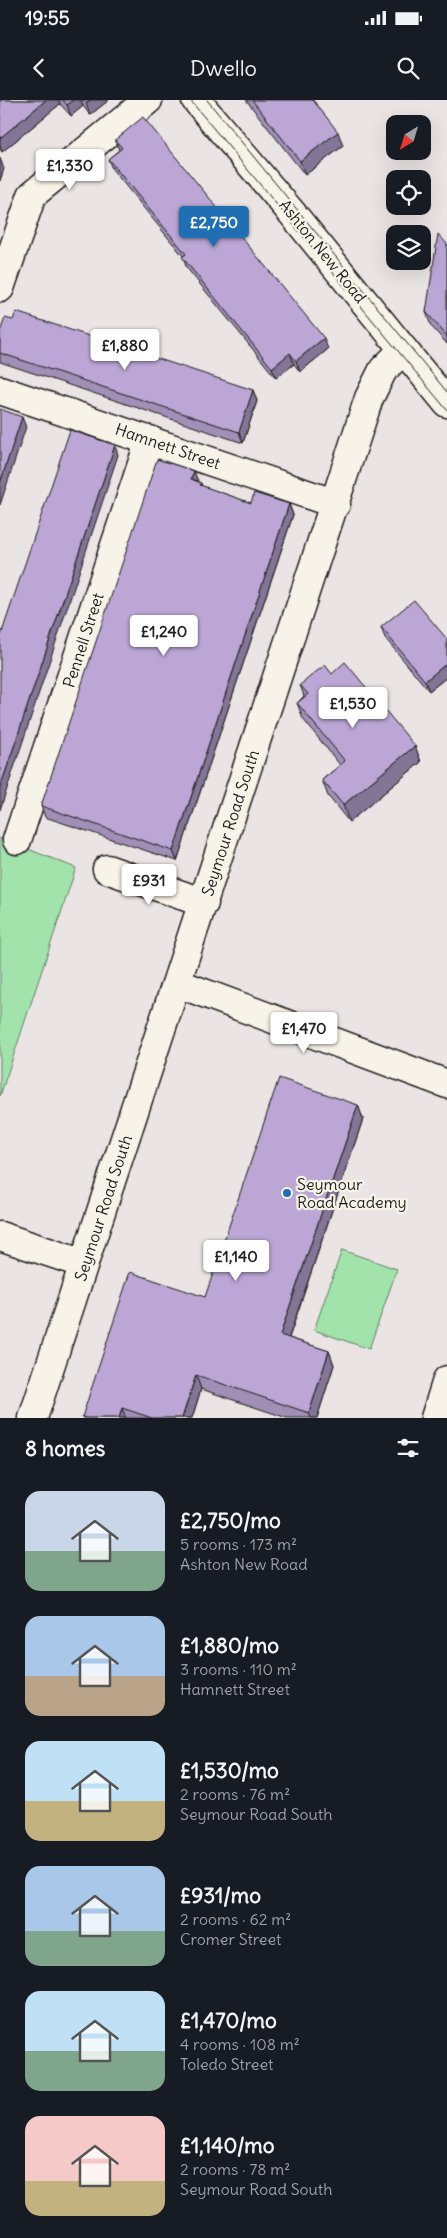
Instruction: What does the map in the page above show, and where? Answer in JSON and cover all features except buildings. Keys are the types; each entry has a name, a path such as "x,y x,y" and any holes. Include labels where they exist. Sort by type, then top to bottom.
{"street":[{"path":"0,288 32,195 148,100"},
{"name":"Ashton New Road","path":"196,100 292,213 447,403"},
{"name":"Seymour Road South","path":"33,1418 370,398 383,370 403,350"},
{"name":"Hamnett Street","path":"0,390 336,504"},
{"name":"Pennell Street","path":"17,840 150,440"},
{"path":"107,869 204,903"},
{"path":"177,983 447,1084"},
{"path":"0,1236 84,1264"},
{"path":"435,1418 447,1380"}],"green space":[{"path":"0,838 76,868 0,1096"},
{"path":"342,1250 397,1269 369,1349 314,1330"}],"tram line":[{"path":"190,100 447,410"},
{"path":"207,100 447,392"}],"place":[{"name":"Seymour Road Academy","path":"287,1193"}]}
